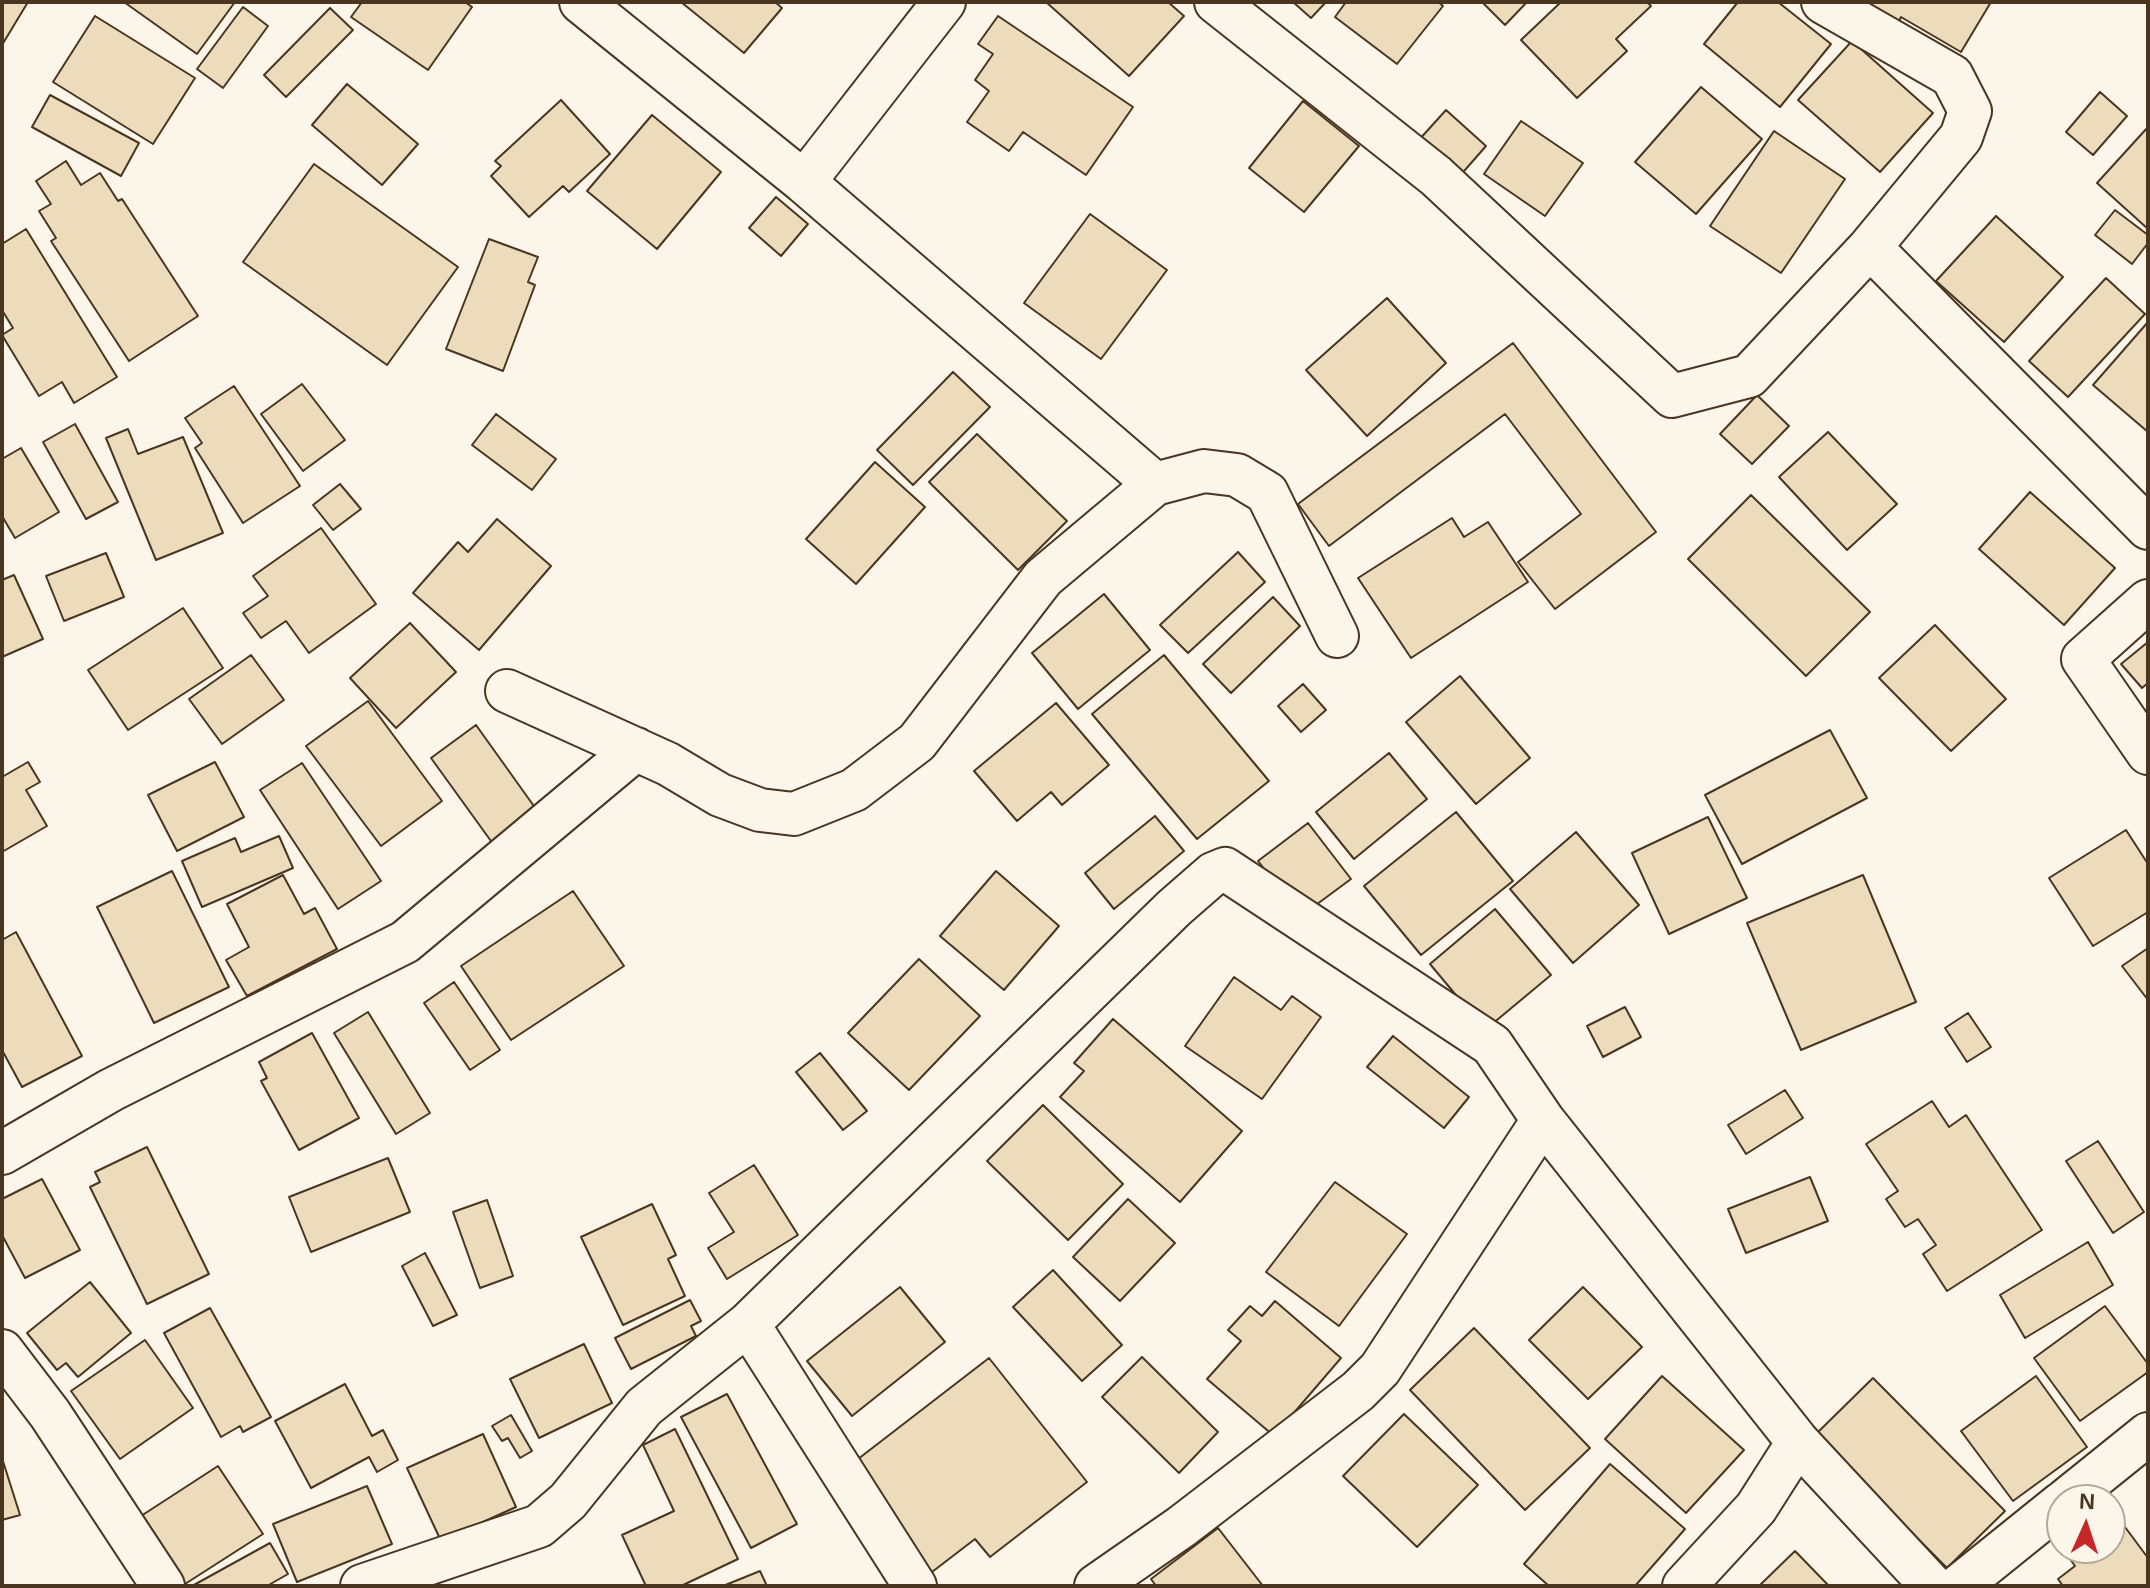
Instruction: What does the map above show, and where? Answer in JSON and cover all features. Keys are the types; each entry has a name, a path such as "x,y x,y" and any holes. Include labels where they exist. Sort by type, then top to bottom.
{"street":[{"path":"581,2 804,182 1155,484"},
{"path":"804,182 944,2"},
{"path":"1216,2 1436,176 1672,396 1749,376 1870,247 1961,137 1970,111 1952,76 1823,2"},
{"path":"1870,247 2148,528"},
{"path":"507,691 636,749 720,795 760,810 794,814 854,790 917,742 1043,578 1155,484 1204,471 1237,475 1267,493 1337,636"},
{"path":"2148,601 2083,659 2148,753"},
{"path":"2,1153 111,1090 405,942 636,749"},
{"path":"362,1586 539,1526 568,1501 644,1407 748,1324 1174,908 1213,874 1225,869 1492,1045 1543,1120 1798,1442 1932,1586"},
{"path":"1096,1586 1181,1527 1358,1391 1380,1369 1543,1120"},
{"path":"748,1324 915,1586"},
{"path":"2,1351 50,1414 163,1586"},
{"path":"2086,1484 2148,1434"},
{"path":"1684,1586 1756,1508 1798,1442"},
{"path":"1959,1586 2046,1516"}],"building":[{"path":"2,2 28,2 2,45"},
{"path":"124,2 235,2 197,54"},
{"path":"362,2 465,2 472,7 428,70 351,17"},
{"path":"681,2 775,2 782,8 744,53"},
{"path":"1046,2 1168,2 1184,16 1129,76"},
{"path":"1293,2 1326,2 1311,18"},
{"path":"1346,2 1438,2 1443,6 1397,64 1335,17"},
{"path":"1482,2 1527,2 1505,25"},
{"path":"1561,2 1647,2 1651,6 1616,39 1627,51 1577,98 1521,40"},
{"path":"1738,2 1778,2 1831,44 1780,107 1704,44"},
{"path":"1852,2 1991,2 1961,52 1901,17 1895,29"},
{"path":"243,7 268,26 223,88 197,69"},
{"path":"330,8 353,30 286,97 264,75"},
{"path":"95,16 195,78 153,144 53,82"},
{"path":"998,16 1133,107 1086,175 1023,132 1009,151 967,122 989,91 975,80 993,54 978,44"},
{"path":"1852,41 1933,113 1880,172 1798,100"},
{"path":"347,84 418,144 382,185 312,125"},
{"path":"1701,87 1762,139 1696,214 1635,162"},
{"path":"2100,92 2127,116 2093,155 2066,132"},
{"path":"50,95 139,143 121,176 32,127"},
{"path":"561,100 610,154 569,192 563,186 529,217 491,176 501,166 495,161"},
{"path":"1303,101 1359,146 1304,212 1249,168"},
{"path":"1446,110 1486,146 1458,178 1418,141"},
{"path":"652,115 721,172 657,249 587,191"},
{"path":"1521,121 1583,163 1545,216 1484,174"},
{"path":"2148,127 2148,229 2097,183"},
{"path":"1774,131 1845,179 1781,273 1710,226"},
{"path":"66,161 81,185 100,173 118,201 122,199 198,316 129,361 51,241 56,238 39,211 51,204 36,181"},
{"path":"314,164 458,267 387,365 243,262"},
{"path":"776,197 808,224 781,256 749,228"},
{"path":"2115,210 2148,235 2148,243 2132,264 2095,235"},
{"path":"1090,214 1167,270 1101,359 1024,303"},
{"path":"1996,216 2063,277 2004,342 1936,281"},
{"path":"26,229 117,377 74,403 62,382 39,396 2,335 13,328 2,310 2,244"},
{"path":"489,239 538,257 528,282 535,285 503,371 446,349"},
{"path":"2106,278 2145,314 2068,397 2029,361"},
{"path":"1387,298 1446,363 1367,436 1306,370"},
{"path":"2148,322 2148,432 2093,385"},
{"path":"1513,343 1656,532 1555,609 1518,562 1581,514 1505,414 1329,546 1298,504"},
{"path":"953,372 990,407 913,485 877,450"},
{"path":"302,384 345,440 303,471 261,414"},
{"path":"234,386 300,486 243,523 195,448 202,443 185,418"},
{"path":"1757,395 1789,426 1752,464 1720,434"},
{"path":"496,414 556,459 532,490 472,445"},
{"path":"75,424 118,502 86,519 43,442"},
{"path":"128,429 138,454 183,437 223,533 156,560 106,438"},
{"path":"1828,432 1897,504 1847,550 1779,477"},
{"path":"977,434 1067,521 1018,570 929,482"},
{"path":"21,448 59,512 15,538 2,516 2,459"},
{"path":"875,462 925,507 856,584 806,539"},
{"path":"340,484 361,509 333,530 313,505"},
{"path":"2030,492 2115,568 2064,625 1979,549"},
{"path":"1751,495 1870,612 1806,676 1688,559"},
{"path":"1452,518 1464,537 1488,522 1528,582 1411,658 1358,578"},
{"path":"497,519 551,566 479,650 413,593 458,542 468,552"},
{"path":"321,528 376,604 309,653 286,621 261,638 243,613 268,596 253,576"},
{"path":"1238,552 1265,582 1188,653 1160,625"},
{"path":"106,553 124,597 64,621 46,576"},
{"path":"14,575 43,639 2,657 2,580"},
{"path":"1104,594 1150,650 1078,709 1032,653"},
{"path":"1273,597 1300,626 1231,693 1203,664"},
{"path":"183,608 223,668 128,730 88,670"},
{"path":"410,623 456,672 396,728 350,678"},
{"path":"1935,625 2006,699 1951,751 1879,678"},
{"path":"2148,642 2148,683 2142,688 2121,664"},
{"path":"251,655 284,700 222,744 189,699"},
{"path":"1164,655 1269,781 1197,839 1092,714"},
{"path":"1460,676 1530,758 1476,804 1406,722"},
{"path":"1303,684 1326,710 1301,732 1278,706"},
{"path":"368,701 442,801 381,846 306,746"},
{"path":"1056,703 1109,765 1062,805 1051,792 1017,821 974,771"},
{"path":"476,725 541,816 496,848 431,758"},
{"path":"1830,730 1867,798 1742,864 1705,795"},
{"path":"1389,753 1427,799 1354,859 1316,812"},
{"path":"28,762 40,782 26,790 47,826 2,852 2,777"},
{"path":"215,762 244,817 177,851 148,795"},
{"path":"302,763 381,881 338,909 260,790"},
{"path":"1456,812 1513,881 1421,955 1364,886"},
{"path":"1155,816 1184,851 1114,909 1085,873"},
{"path":"1708,817 1747,898 1669,934 1632,853"},
{"path":"1308,823 1351,879 1301,916 1258,861"},
{"path":"2126,830 2148,864 2148,912 2093,946 2049,878"},
{"path":"1576,832 1639,905 1573,963 1510,889"},
{"path":"279,836 293,868 202,907 182,861 235,838 241,852"},
{"path":"172,871 229,987 154,1023 97,907"},
{"path":"996,871 1059,926 1004,990 940,936"},
{"path":"283,875 304,914 315,908 337,949 247,996 226,960 249,947 227,904"},
{"path":"1863,875 1916,1002 1801,1050 1747,923"},
{"path":"573,891 624,966 511,1040 461,966"},
{"path":"1495,909 1551,975 1485,1030 1430,964"},
{"path":"16,932 82,1056 22,1087 2,1050 2,940"},
{"path":"2148,948 2148,1000 2122,966"},
{"path":"919,959 980,1016 909,1090 848,1033"},
{"path":"1234,977 1281,1010 1292,996 1321,1017 1262,1099 1185,1046"},
{"path":"454,982 500,1050 470,1070 424,1003"},
{"path":"1625,1007 1641,1037 1603,1057 1587,1026"},
{"path":"368,1012 430,1113 396,1134 334,1033"},
{"path":"1968,1013 1991,1047 1967,1062 1945,1028"},
{"path":"1113,1019 1242,1131 1180,1202 1060,1097 1084,1071 1074,1063"},
{"path":"312,1033 359,1118 299,1150 261,1081 267,1078 259,1062"},
{"path":"1393,1036 1469,1097 1444,1128 1367,1067"},
{"path":"820,1053 867,1111 843,1130 796,1072"},
{"path":"1785,1090 1803,1118 1746,1154 1728,1125"},
{"path":"1932,1101 1949,1127 1966,1115 2042,1230 1947,1291 1923,1254 1936,1245 1918,1219 1905,1227 1886,1199 1898,1191 1866,1144"},
{"path":"1043,1105 1123,1184 1068,1240 987,1161"},
{"path":"2098,1141 2144,1212 2113,1233 2066,1161"},
{"path":"147,1147 209,1274 147,1304 90,1187 100,1182 95,1172"},
{"path":"388,1158 410,1212 311,1252 289,1197"},
{"path":"754,1165 798,1235 727,1279 708,1248 734,1232 709,1193"},
{"path":"1810,1177 1828,1221 1746,1253 1728,1209"},
{"path":"42,1179 80,1250 25,1278 2,1235 2,1199"},
{"path":"1335,1182 1407,1234 1339,1326 1266,1272"},
{"path":"1128,1199 1175,1243 1120,1301 1073,1257"},
{"path":"487,1200 513,1276 480,1288 453,1212"},
{"path":"652,1204 676,1255 668,1259 685,1296 623,1325 581,1237"},
{"path":"2088,1242 2113,1285 2025,1338 2000,1295"},
{"path":"425,1253 457,1315 433,1326 402,1266"},
{"path":"1053,1270 1122,1345 1082,1381 1013,1307"},
{"path":"90,1282 131,1333 78,1377 66,1363 57,1370 27,1333"},
{"path":"900,1287 945,1342 852,1416 807,1361"},
{"path":"1583,1287 1642,1347 1588,1399 1529,1340"},
{"path":"690,1300 701,1321 691,1326 696,1336 631,1369 615,1338"},
{"path":"1275,1301 1341,1358 1274,1436 1207,1379 1241,1341 1228,1330 1250,1306 1262,1316"},
{"path":"2105,1306 2148,1364 2148,1372 2080,1421 2034,1358"},
{"path":"210,1308 271,1417 243,1432 240,1426 221,1437 164,1333"},
{"path":"1474,1328 1590,1448 1525,1510 1410,1390"},
{"path":"145,1340 193,1408 120,1459 71,1391"},
{"path":"584,1344 612,1403 539,1438 510,1379"},
{"path":"1142,1357 1218,1432 1179,1473 1102,1397"},
{"path":"989,1358 1087,1482 990,1557 975,1539 932,1572 849,1466"},
{"path":"1662,1376 1744,1450 1686,1513 1605,1439"},
{"path":"2036,1376 2087,1447 2013,1501 1961,1431"},
{"path":"1873,1378 2005,1511 1947,1568 1815,1435"},
{"path":"345,1384 372,1436 383,1430 398,1460 377,1472 369,1457 311,1488 275,1421"},
{"path":"727,1394 797,1524 751,1548 681,1417"},
{"path":"1404,1414 1478,1485 1417,1547 1343,1476"},
{"path":"511,1415 532,1451 520,1458 508,1438 502,1441 492,1426"},
{"path":"675,1429 738,1559 681,1586 646,1586 622,1535 674,1511 643,1445"},
{"path":"483,1434 516,1507 441,1541 407,1468"},
{"path":"2,1458 20,1515 2,1520"},
{"path":"1610,1464 1685,1529 1635,1586 1549,1586 1524,1564"},
{"path":"218,1466 263,1534 185,1584 141,1516"},
{"path":"367,1486 392,1544 297,1582 273,1524"},
{"path":"1218,1528 1263,1586 1156,1586 1151,1579"},
{"path":"2126,1528 2148,1558 2148,1586 2063,1586 2058,1579 2075,1566 2074,1564 2126,1564"},
{"path":"270,1543 288,1574 267,1586 192,1586"},
{"path":"1795,1551 1829,1586 1759,1586"},
{"path":"760,1571 767,1586 723,1586"}]}
